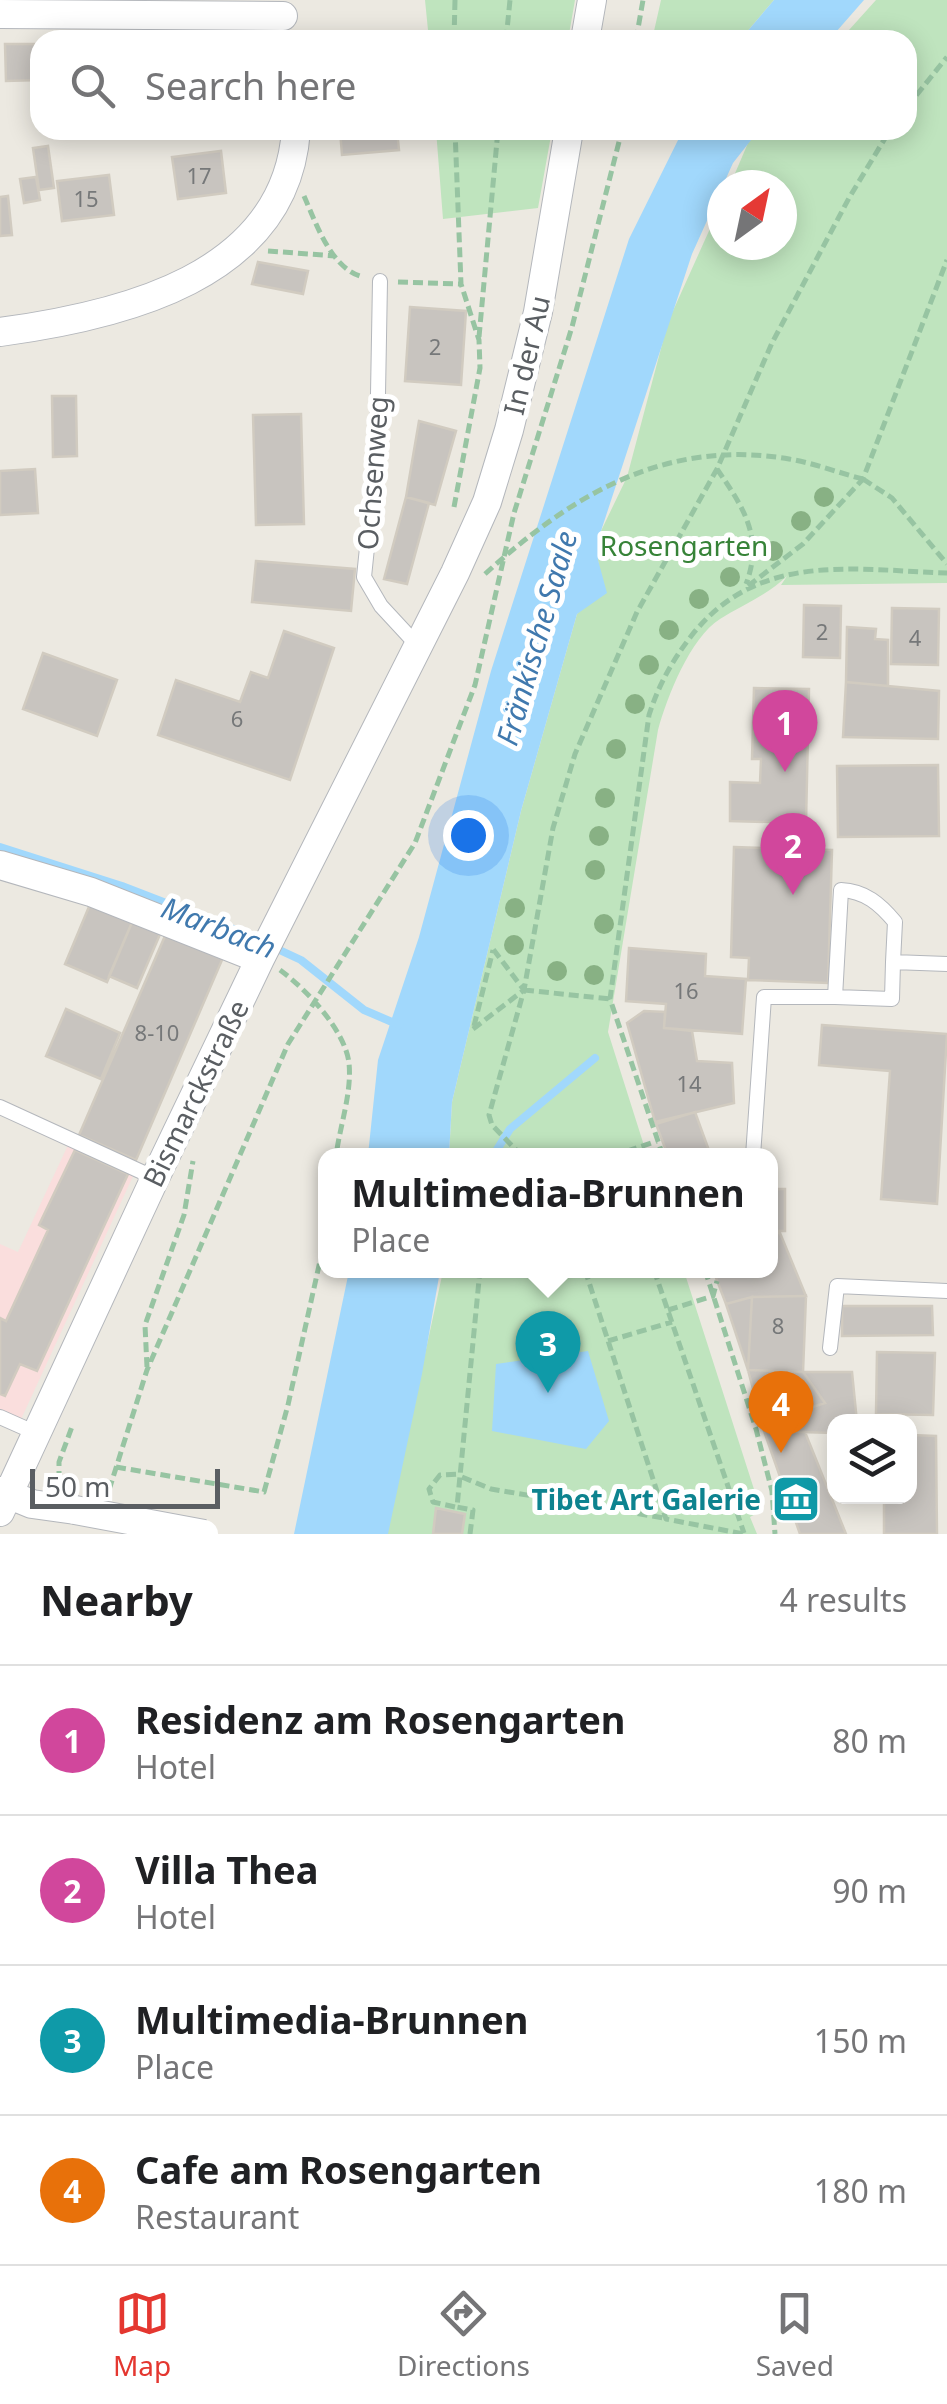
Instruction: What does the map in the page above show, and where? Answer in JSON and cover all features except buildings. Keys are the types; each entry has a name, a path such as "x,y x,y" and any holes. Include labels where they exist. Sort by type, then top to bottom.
{"street":[{"path":"587,30 592,0"},
{"path":"0,14 283,19"},
{"path":"0,332 100,314 208,272 240,248 277,195 291,166 295,140"},
{"name":"In der Au","path":"455,573 486,502 509,430 538,312 567,140"},
{"name":"Bismarckstraße","path":"3,1499 169,1148 272,965 280,921 455,573"},
{"path":"0,866 91,892 272,965"},
{"path":"3,1499 204,1534"}],"lane":[{"name":"Ochsenweg","path":"380,281 377,450 364,577 381,606 418,646"},
{"path":"754,1148 764,997 892,999 895,922 880,904 856,891 840,890 835,998"},
{"path":"893,962 947,964"},
{"path":"0,1107 154,1178"},
{"path":"830,1348 837,1286 947,1291"},
{"path":"0,1417 36,1434"}],"path":[{"path":"454,30 455,0"},
{"path":"507,30 510,0"},
{"path":"638,30 643,0"},
{"path":"917,94 947,57"},
{"path":"455,140 461,284 478,340"},
{"path":"453,512 480,368 478,340 497,140"},
{"path":"107,1497 147,1370 288,1044 415,843 475,685 514,513 572,327 619,140"},
{"path":"512,1148 492,1125 489,1114 524,990 553,828 575,754 637,612 717,468 772,344 848,198 884,140"},
{"path":"303,194 334,256 351,274 380,281 461,284"},
{"path":"240,248 334,256"},
{"path":"660,1148 610,1000 649,715 658,687 672,661 704,621 802,544 863,480 947,260"},
{"path":"485,574 531,532 575,502 626,477 664,464 722,458 790,459 863,480 892,498 947,564"},
{"path":"717,468 744,508 752,528 752,568 744,588"},
{"path":"744,588 785,575 826,569 947,574"},
{"path":"524,990 493,949 473,1029 524,990 610,1000"},
{"path":"272,965 331,1021 349,1060 337,1148"},
{"path":"636,1148 658,1141"},
{"path":"147,1370 145,1326 184,1215 194,1162 169,1148"},
{"path":"116,1467 264,1492 318,1270"},
{"path":"457,1508 479,1278"},
{"path":"588,1278 666,1518"},
{"path":"657,1278 745,1534"},
{"path":"707,1278 756,1429 772,1490 775,1534"},
{"path":"713,1296 717,1281"},
{"path":"668,1310 713,1296"},
{"path":"608,1341 672,1322"},
{"path":"66,1509 59,1462 76,1413"},
{"path":"470,1534 474,1510 433,1502 429,1489 440,1474 462,1476 491,1489 745,1534"}],"shaded area":[{"path":"69,1143 134,1174 17,1428 0,1421 0,1244 18,1252"}],"green space":[{"path":"425,0 575,0 570,30 428,30"},
{"path":"661,0 774,0 748,30 654,30"},
{"name":"Rosengarten","path":"876,0 947,0 947,583 781,585 787,576 709,628 681,669 658,730 608,1032 645,1148 449,1148 452,1102 521,811 577,614 600,577 601,531 627,477 668,322 707,235 707,260 797,260 797,170 736,170 751,140 917,140 917,30 849,30"},
{"path":"437,140 550,140 538,208 443,219"},
{"path":"441,1278 686,1278 761,1511 750,1517 757,1534 386,1534"}],"water":[{"path":"774,0 864,0 838,30 748,30"},
{"name":"Fränkische Saale","path":"678,140 751,140 730,170 707,170 707,221 692,254 601,531 598,560 607,593 577,614 521,811 452,1102 449,1148 369,1148 378,1060 419,937 491,671 629,239"},
{"path":"348,1278 439,1278 388,1534 294,1534"},
{"path":"588,1351 609,1421 586,1449 492,1431 496,1364"}],"waterway":[{"name":"Marbach","path":"0,847 122,886 241,932 301,960 364,1010 399,1025"},
{"path":"498,1148 510,1129 595,1058"}],"place":[{"name":"Residenz am Rosengarten","path":"785,772"},
{"name":"Villa Thea","path":"793,895"},
{"name":"Multimedia-Brunnen","path":"548,1393"},
{"name":"Cafe am Rosengarten","path":"781,1453"},
{"name":"Tibet Art Galerie","path":"796,1499"}]}
